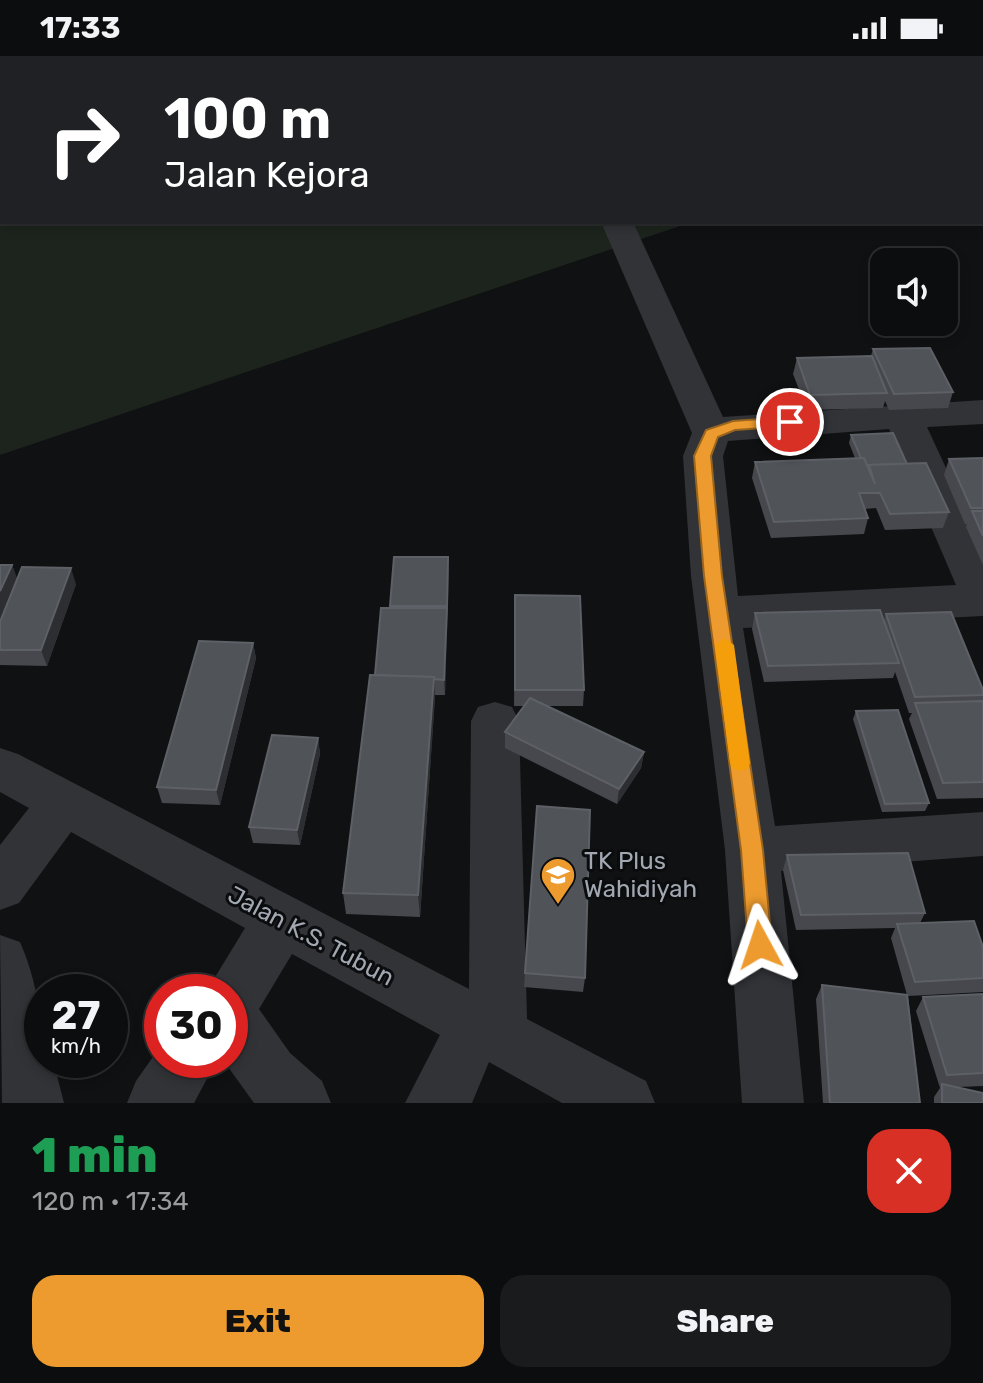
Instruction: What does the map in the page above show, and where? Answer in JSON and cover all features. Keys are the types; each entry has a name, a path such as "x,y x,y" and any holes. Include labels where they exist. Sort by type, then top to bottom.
{"street":[{"path":"618,224 711,433 703,456 713,576 752,850 773,1103"},
{"path":"711,433 733,426 983,412"},
{"path":"720,613 983,598 903,416"},
{"path":"436,1103 487,1028 495,721"},
{"name":"Jalan K.S. Tubun","path":"0,768 624,1103"},
{"path":"0,886 63,803"},
{"path":"752,850 983,834"},
{"path":"248,975 281,921"},
{"path":"0,961 33,1103"},
{"path":"248,1048 277,1086 300,1103"},
{"path":"158,1103 175,1078"}],"shaded area":[{"path":"0,224 686,224 0,455"}],"building":[{"path":"930,348 953,392 894,394 873,349"},
{"path":"872,356 887,393 810,395 797,358"},
{"path":"893,433 907,464 869,465 868,468 851,435"},
{"path":"864,458 875,484 869,465 926,463 949,512 890,514 880,493 859,493 868,518 774,522 755,462"},
{"path":"983,458 983,508 971,508 949,459"},
{"path":"972,511 983,511 983,536"},
{"path":"394,557 448,557 447,606 390,606"},
{"path":"0,565 12,565 0,591"},
{"path":"22,567 71,568 41,650 0,650 0,622"},
{"path":"515,595 580,596 584,690 515,690"},
{"path":"381,608 447,608 444,680 375,675"},
{"path":"880,610 899,663 768,666 755,613"},
{"path":"951,612 983,695 915,697 886,614"},
{"path":"199,641 253,643 216,790 157,787"},
{"path":"370,675 434,677 418,895 343,893"},
{"path":"530,698 644,752 619,789 505,732"},
{"path":"983,701 983,782 943,783 915,703"},
{"path":"898,710 929,803 885,804 856,711"},
{"path":"272,735 318,738 297,830 249,827"},
{"name":"TK Plus Wahidiyah","path":"537,806 590,810 585,978 525,973"},
{"path":"908,853 925,913 801,915 787,855"},
{"path":"974,921 983,947 983,978 915,982 897,924"},
{"path":"822,985 907,995 920,1103 830,1103"},
{"path":"983,994 983,1073 947,1075 923,997"},
{"path":"942,1084 983,1093 983,1103 942,1103"}],"slow traffic":[{"path":"724,645 740,763"}],"place":[{"name":"TK Plus Wahidiyah","path":"558,906"}],"route":[{"path":"760,945 752,850 713,576 703,456 711,433 733,426 790,422"}]}
